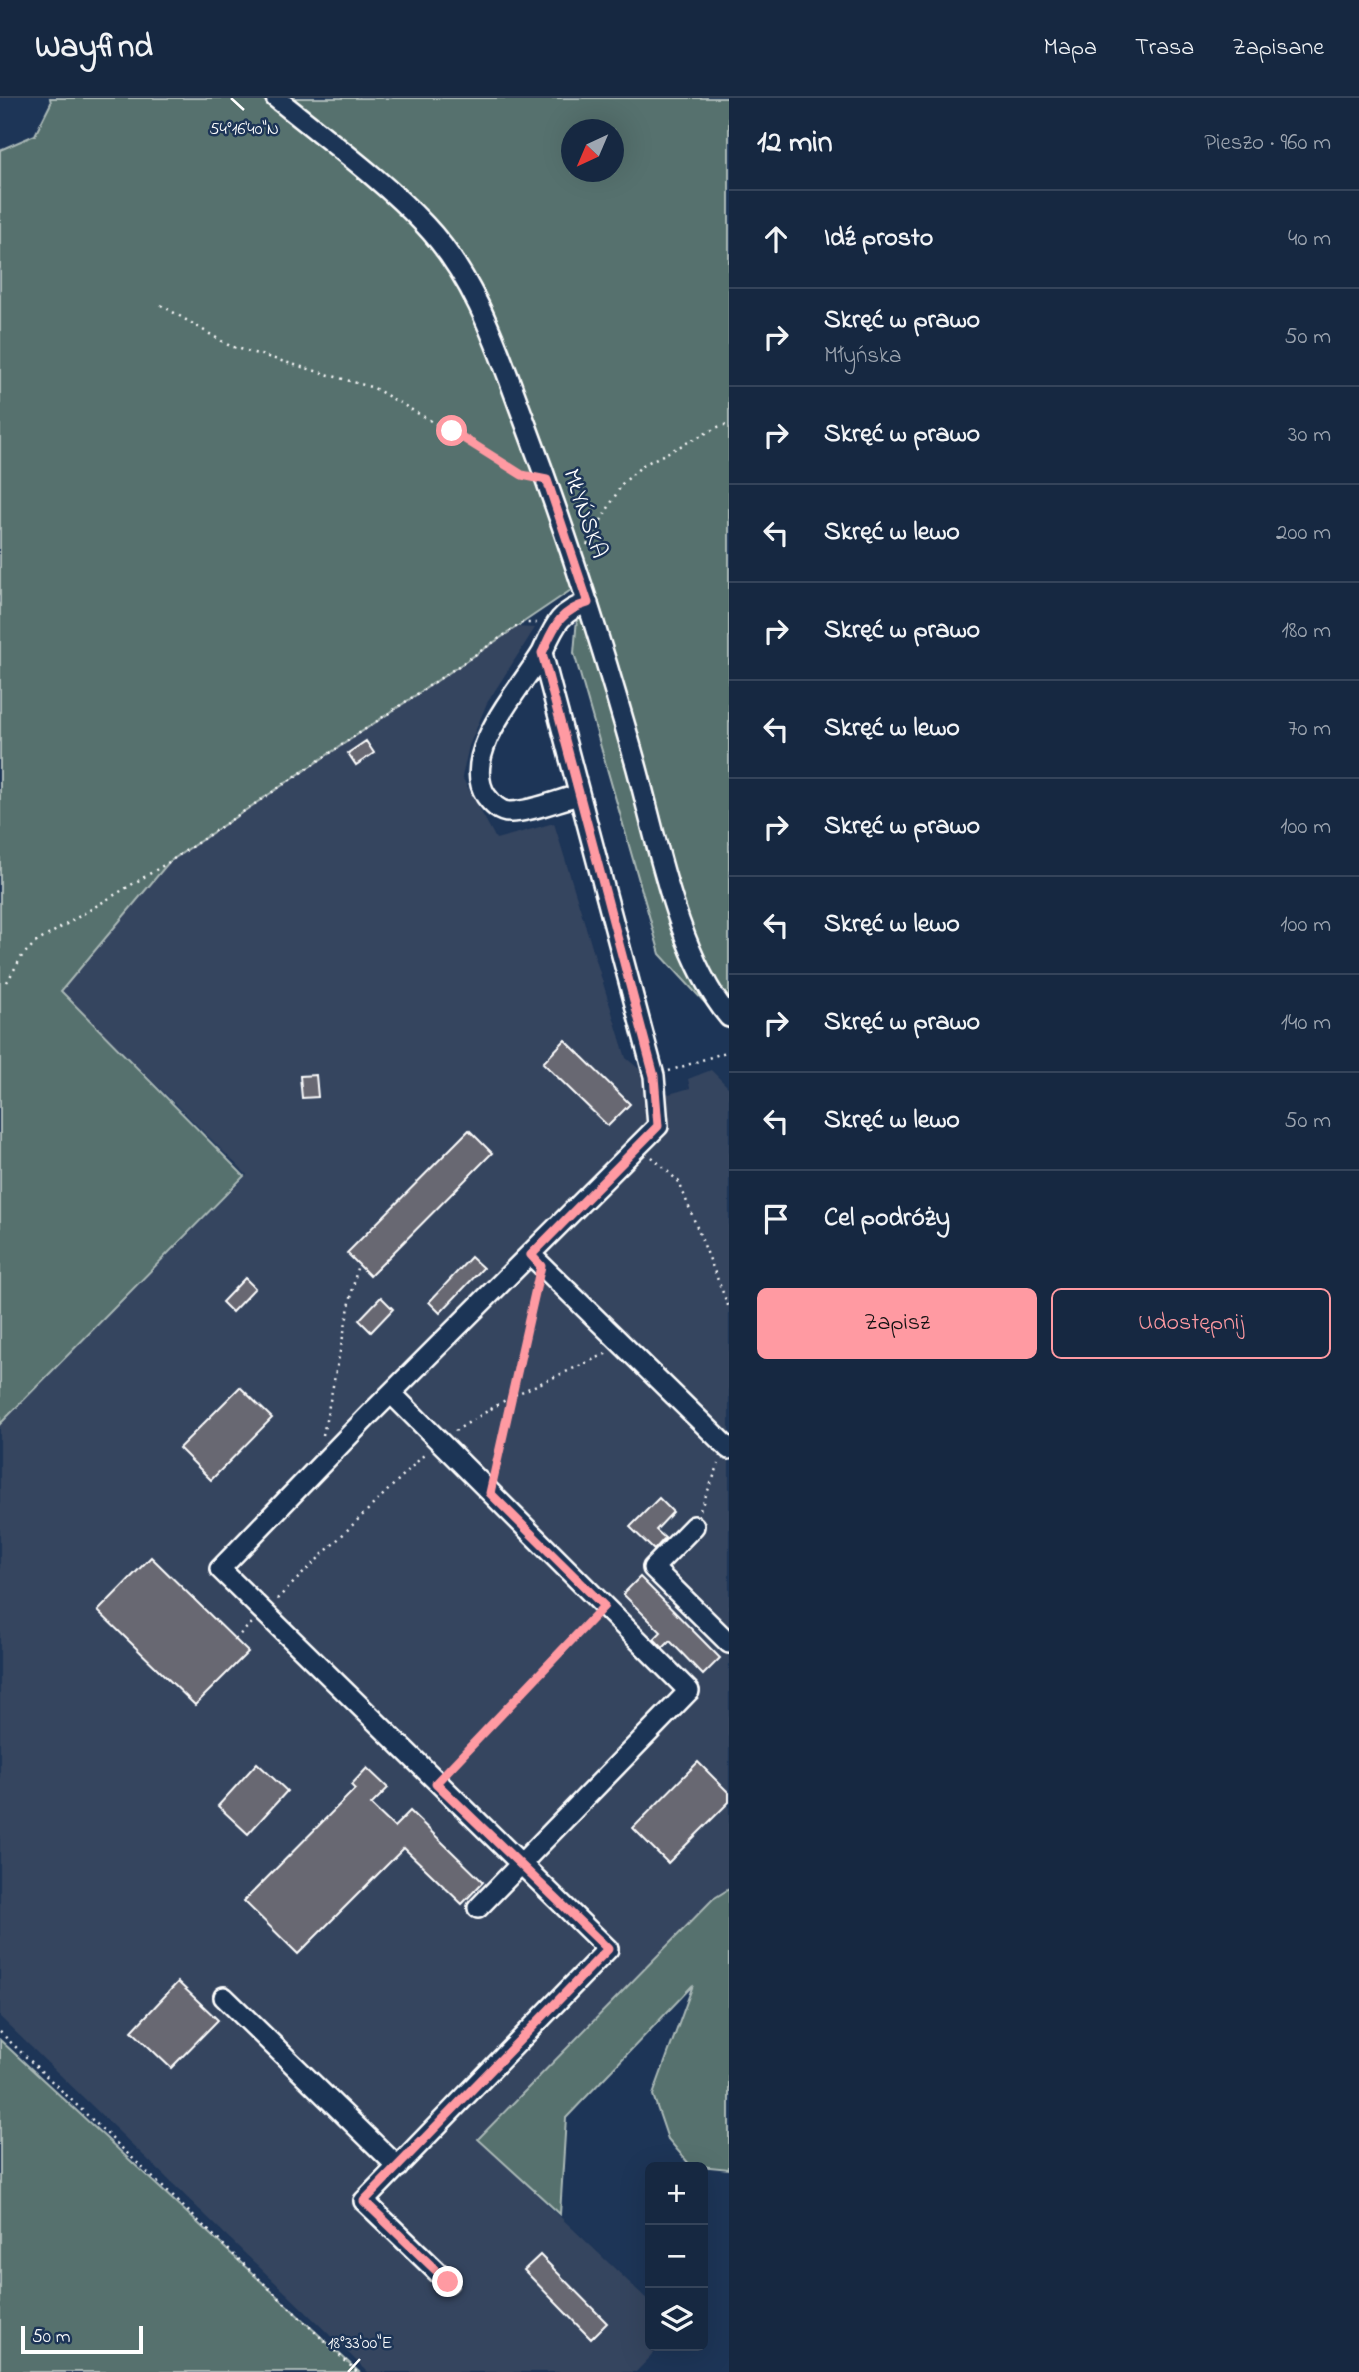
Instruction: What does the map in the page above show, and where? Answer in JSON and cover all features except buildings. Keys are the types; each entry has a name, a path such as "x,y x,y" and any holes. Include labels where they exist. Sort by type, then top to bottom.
{"street":[{"name":"MŁYŃSKA","path":"276,98 376,179 426,226 462,275 486,317 573,556 673,901 696,961 729,1017"},
{"path":"579,795 509,813 492,805 479,785 479,764 491,730 542,653 553,629 569,608 588,603"},
{"path":"448,2282 364,2201 608,1949 220,1569 391,1393 536,1261 658,1126 654,1076 542,653"},
{"path":"536,1261 726,1442"},
{"path":"391,1393 689,1691 478,1908"},
{"path":"694,1526 653,1568 729,1643"},
{"path":"224,1997 398,2166"}],"path":[{"path":"161,305 230,346 374,388 452,431 522,475 547,480"},
{"path":"573,556 591,542 622,484 643,465 722,425 729,425"},
{"path":"7,982 22,956 35,943 169,862 522,623"},
{"path":"654,1076 729,1051"},
{"path":"641,1147 679,1182 729,1308"},
{"path":"490,1493 512,1396 536,1261"},
{"path":"322,1441 358,1264"},
{"path":"236,1640 438,1441 512,1396 623,1346"},
{"path":"694,1526 726,1442"},
{"path":"436,1783 604,1606"},
{"path":"0,2032 357,2372"}],"shaded area":[{"path":"515,627 535,628 487,703 469,746 462,777 496,839 554,823 626,1058 669,1094 690,1088 688,1079 711,1070 729,1088 729,1889 713,1899 478,2139 645,2297 645,2351 656,2351 636,2372 368,2372 0,2017 0,1425 247,1175 61,991 169,862"}],"green space":[{"path":"50,98 729,98 729,1029 660,954 574,653 580,584 169,862 61,991 244,1176 0,1424 0,150 35,135 51,103"},
{"path":"729,1889 729,2169 708,2167 708,2162 687,2162 668,2139 653,2095 693,1985 566,2118 560,2214 478,2139 713,1899"},
{"path":"0,2040 359,2372 0,2372"}],"route":[{"path":"448,2282 364,2201 608,1949 436,1783 604,1606 490,1493 541,1266 531,1255 641,1147 658,1126 654,1076 542,653 553,629 569,608 588,603 547,480 522,475 452,431"}]}
